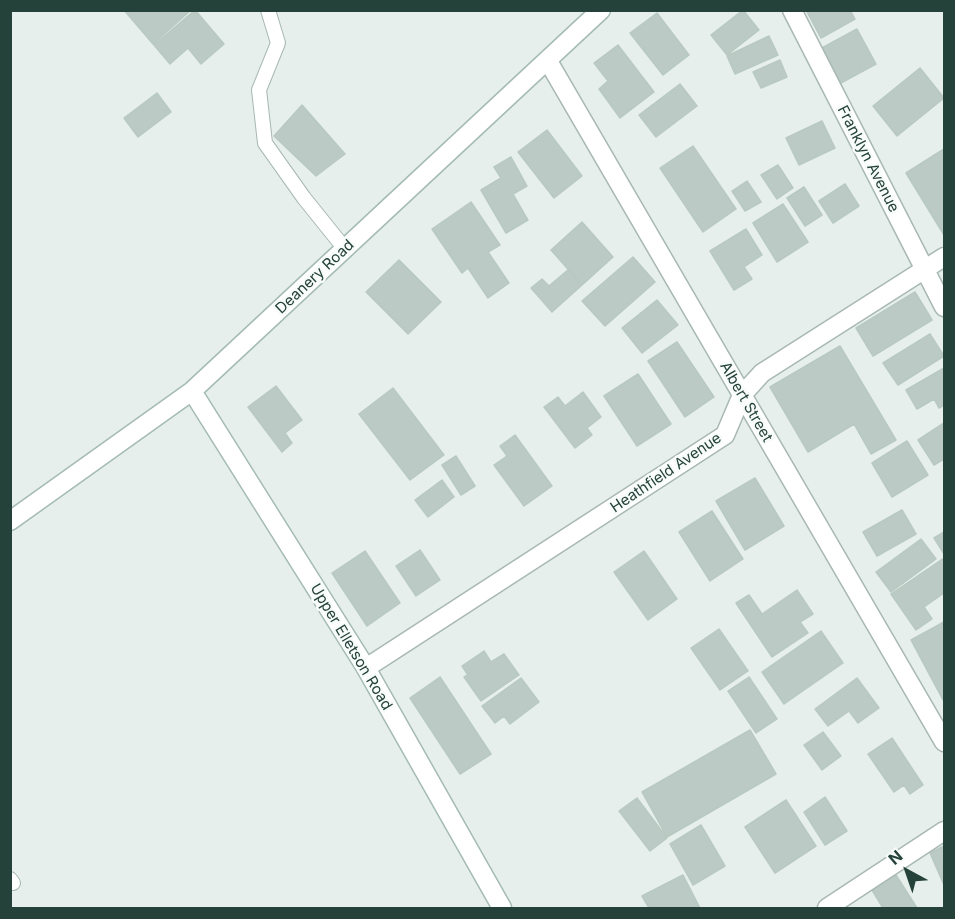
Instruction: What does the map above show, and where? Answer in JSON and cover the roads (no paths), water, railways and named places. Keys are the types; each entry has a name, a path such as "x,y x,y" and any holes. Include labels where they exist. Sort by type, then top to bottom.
{"street":[{"name":"Deanery Road","path":"10,521 192,391 601,10"},
{"name":"Franklyn Avenue","path":"792,10 945,308"},
{"name":"Albert Street","path":"548,61 945,742"},
{"name":"Heathfield Avenue","path":"366,668 725,435 742,395 762,373 945,257"},
{"name":"Upper Elletson Road","path":"192,391 366,668 502,909"},
{"path":"827,909 945,831"}],"lane":[{"path":"268,10 278,43 259,90 265,143 304,198 345,249"}]}
